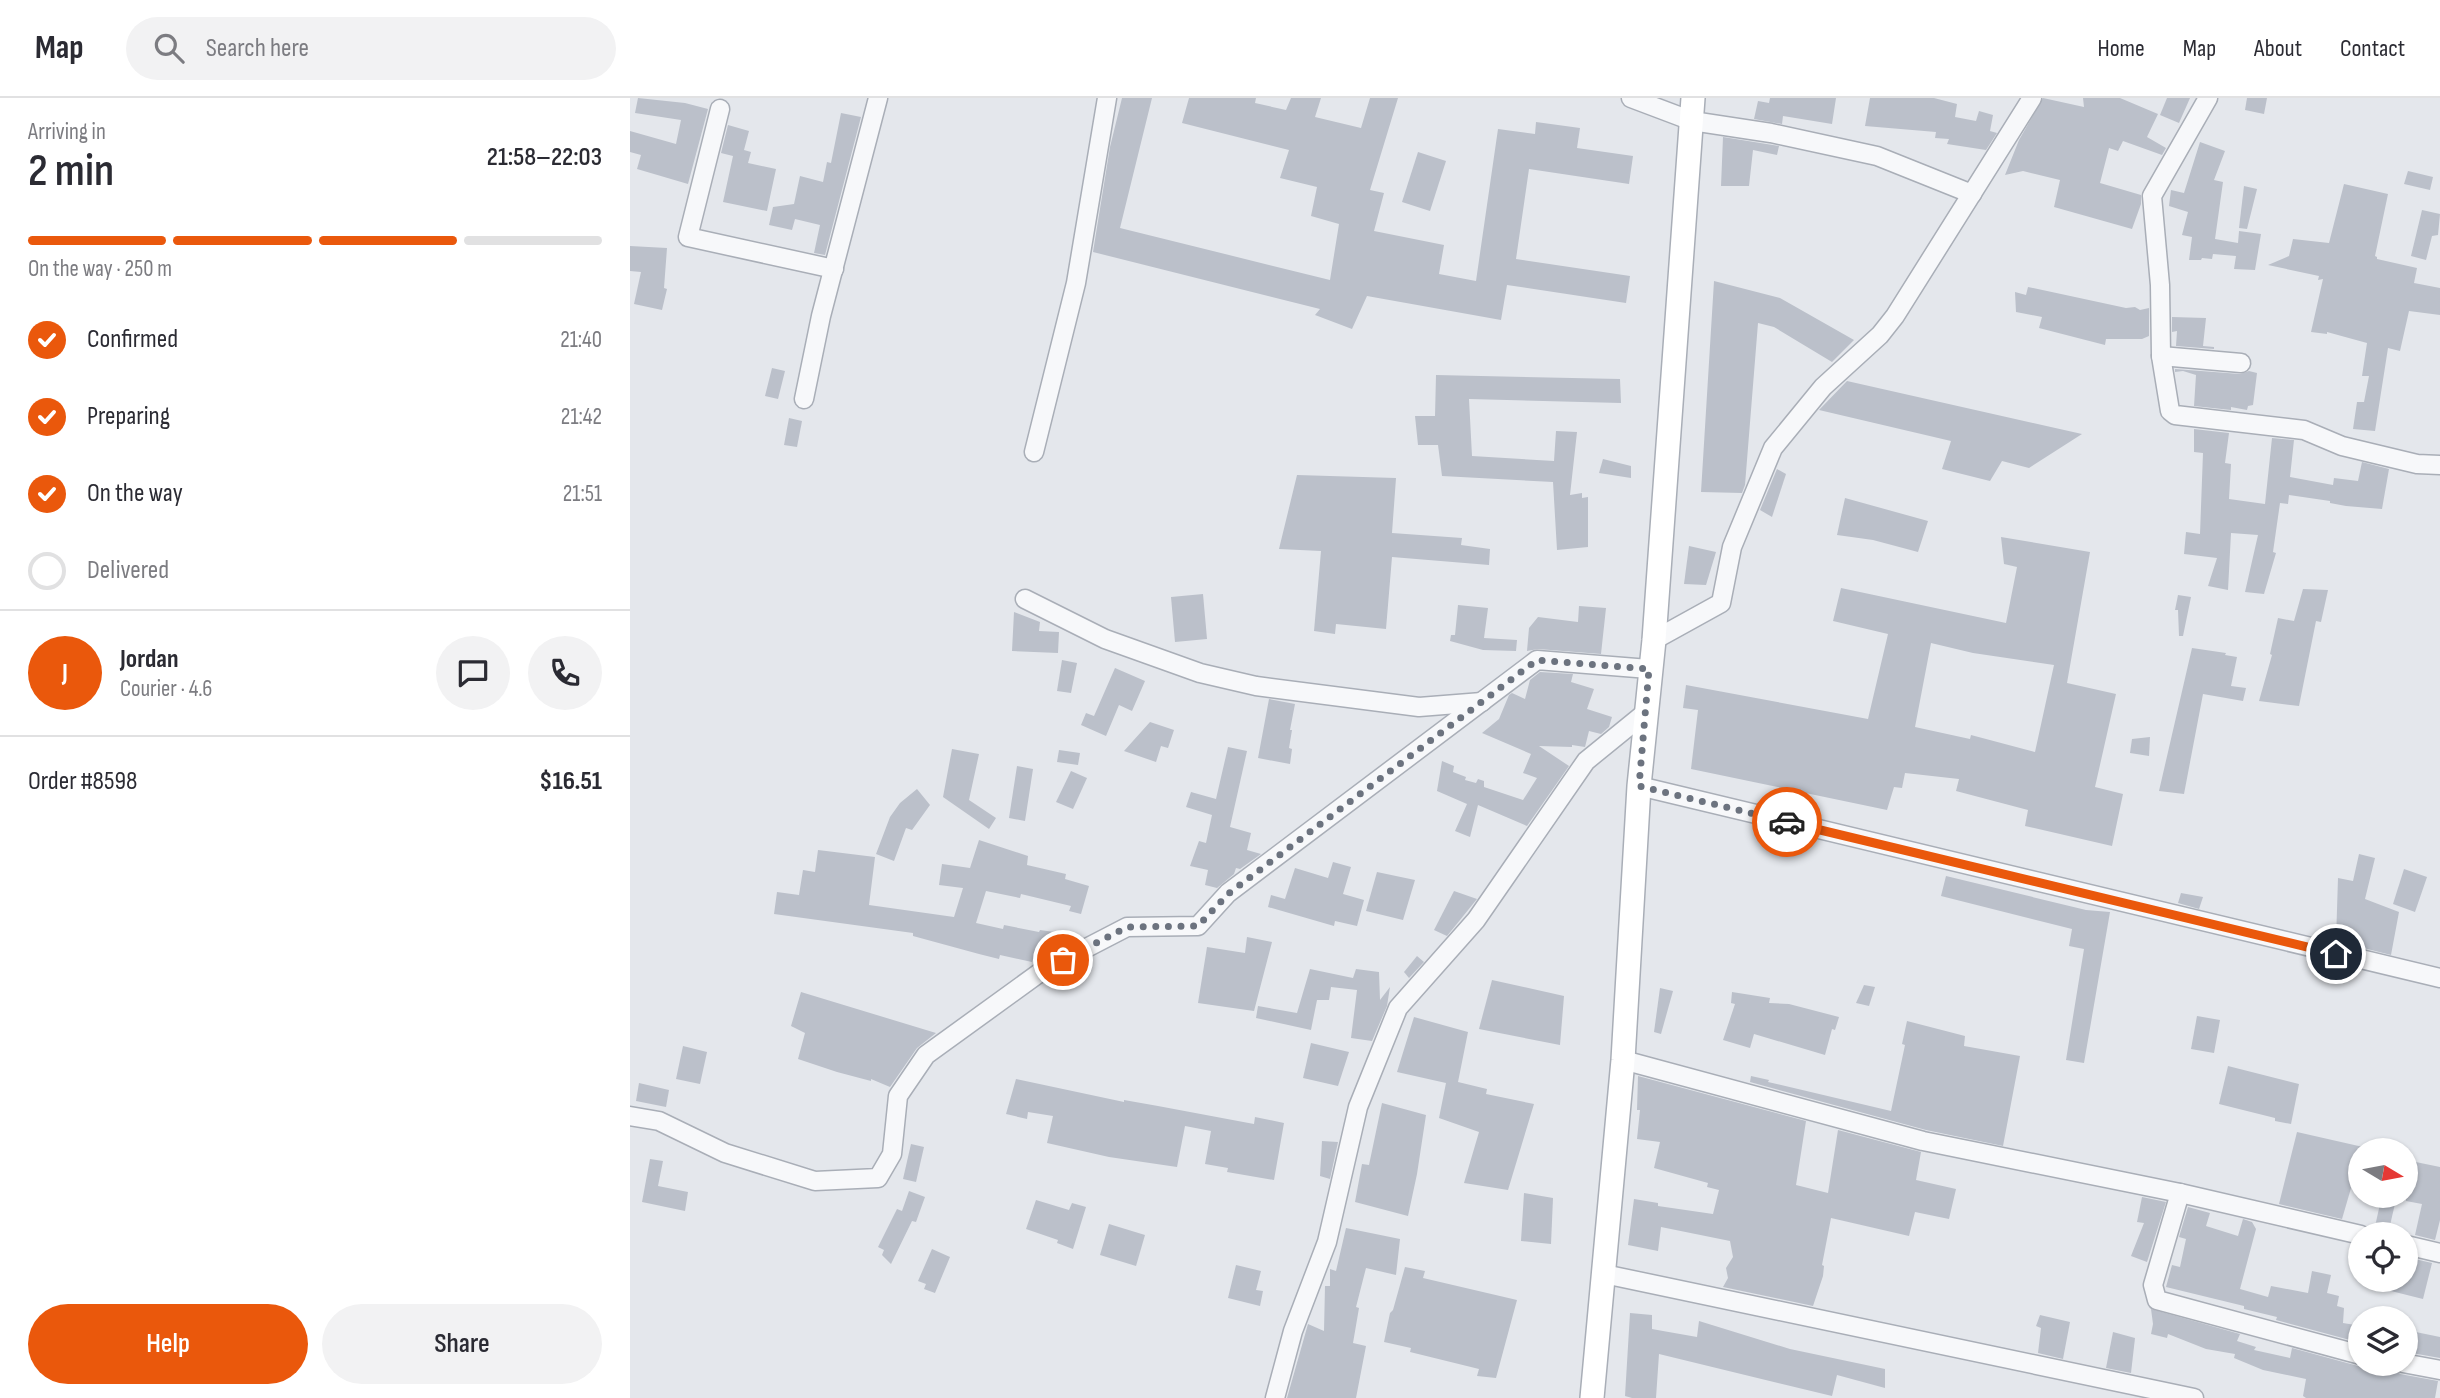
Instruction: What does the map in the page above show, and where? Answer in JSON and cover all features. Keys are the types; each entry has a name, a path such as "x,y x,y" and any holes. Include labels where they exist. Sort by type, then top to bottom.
{"main road":[{"path":"1593,1398 1623,1060 1639,786 1654,640 1693,98"}],"street":[{"path":"804,399 821,316 878,98"},
{"path":"1034,452 1076,283 1107,98"},
{"path":"1631,98 1692,121 1771,133 1877,156 1972,194"},
{"path":"1654,640 1721,603 1732,547 1773,448 1823,387 1880,335 1895,316 2032,98"},
{"path":"2208,98 2152,196 2160,285 2161,356 2170,411 2175,415 2304,430 2342,446 2417,464 2440,465"},
{"path":"720,109 688,237 834,268"},
{"path":"2161,356 2241,363"},
{"path":"1025,599 1105,639 1200,673 1256,686 1419,707 1483,702"},
{"path":"630,1116 659,1121 725,1153 815,1181 878,1178 892,1154 898,1096 926,1055 1042,971 1127,927 1198,926 1228,894 1537,660 1649,669"},
{"path":"1275,1398 1293,1331 1327,1242 1358,1107 1398,1008 1476,920 1586,761 1645,713"},
{"path":"1639,786 2440,978"},
{"path":"1623,1060 1923,1141 2179,1193 2348,1232"},
{"path":"2179,1193 2154,1285 2157,1300 2348,1351"},
{"path":"2418,1248 2440,1253"},
{"path":"1604,1274 2194,1398"},
{"path":"2418,1366 2440,1370"}],"building":[{"path":"638,98 685,103 708,109 688,184 637,169 641,155 630,152 630,131 676,144 681,120 635,113"},
{"path":"1122,98 1152,98 1120,228 1330,280 1339,224 1311,216 1317,187 1280,178 1289,150 1182,123 1189,98 1256,98 1255,103 1286,110 1291,98 1321,98 1315,117 1361,128 1370,98 1398,98 1370,190 1384,193 1374,231 1444,245 1439,274 1476,281 1498,129 1535,134 1536,122 1580,128 1577,148 1633,156 1629,184 1529,169 1516,259 1630,276 1626,303 1507,285 1501,320 1367,296 1352,329 1315,315 1320,309 1093,252 1110,147"},
{"path":"1770,98 1836,98 1832,124 1783,116 1782,124 1754,119 1758,101 1769,103"},
{"path":"1870,98 1934,98 1957,104 1955,117 1976,121 1979,111 1993,115 1990,131 1997,133 1986,150 1947,144 1949,139 1935,138 1936,132 1865,126"},
{"path":"2043,98 2084,107 2083,98 2120,98 2158,114 2147,137 2166,148 2162,155 2123,141 2118,151 2109,148 2100,183 2141,195 2141,204 2132,229 2054,207 2060,180 2023,171 2005,175 2019,140"},
{"path":"2167,98 2190,98 2179,123 2160,115"},
{"path":"2247,98 2267,98 2264,114 2245,110"},
{"path":"841,113 861,117 825,255 814,253 820,225 795,219 792,230 769,225 773,207 794,204 800,176 823,182 827,162 831,163"},
{"path":"728,125 749,131 744,150 751,152 748,163 776,169 767,211 723,202 733,156 721,153"},
{"path":"1723,137 1779,146 1777,155 1753,150 1749,186 1721,186"},
{"path":"2200,142 2225,151 2214,180 2223,182 2215,239 2238,243 2239,231 2261,234 2255,270 2234,269 2236,256 2213,254 2212,259 2189,260 2192,237 2182,235 2188,212 2169,206 2171,190 2184,193"},
{"path":"1418,152 1446,161 1430,211 1402,202"},
{"path":"2408,171 2433,177 2430,190 2404,184"},
{"path":"2344,184 2388,194 2375,256 2377,259 2417,268 2414,283 2440,288 2440,315 2409,311 2400,351 2388,348 2375,431 2353,429 2357,402 2364,402 2369,376 2362,376 2367,343 2327,332 2311,332 2323,279 2318,280 2319,276 2268,265 2289,256 2293,239 2329,243"},
{"path":"2244,186 2257,189 2247,229 2239,228"},
{"path":"2422,210 2440,214 2438,235 2432,236 2426,260 2411,256"},
{"path":"630,246 667,248 664,288 667,289 662,310 634,304 641,272 630,271"},
{"path":"1714,281 1780,298 1854,340 1832,362 1774,327 1758,323 1745,485 1742,493 1701,492"},
{"path":"2028,287 2126,308 2149,308 2149,336 2142,339 2106,339 2105,345 2039,328 2042,317 2016,312 2015,292 2026,295"},
{"path":"2172,317 2206,318 2203,346 2214,349 2176,346 2177,331 2172,332"},
{"path":"772,368 785,371 778,399 765,396"},
{"path":"2175,369 2257,373 2253,405 2248,406 2247,410 2194,406 2196,375 2183,371 2175,372"},
{"path":"1436,375 1620,379 1621,403 1469,399 1472,456 1554,461 1556,431 1577,432 1570,495 1582,493 1582,498 1588,497 1588,547 1557,550 1553,482 1442,476 1438,445 1418,445 1415,416 1435,416"},
{"path":"1847,381 2082,434 2029,468 2002,461 1990,481 1942,469 1951,441 1819,410"},
{"path":"789,418 802,421 797,447 784,445"},
{"path":"2194,429 2229,433 2225,463 2231,464 2229,499 2265,504 2272,438 2294,440 2290,477 2333,485 2334,478 2358,481 2362,462 2389,469 2382,509 2346,506 2289,495 2288,504 2280,503 2273,552 2276,553 2264,594 2245,592 2258,535 2231,533 2228,590 2208,586 2217,558 2184,554 2186,532 2200,534 2203,453 2194,452"},
{"path":"1603,459 1631,466 1631,478 1599,473"},
{"path":"1777,469 1786,474 1772,517 1760,510"},
{"path":"1297,475 1396,478 1392,533 1462,538 1461,545 1490,549 1489,565 1392,557 1386,629 1336,624 1335,634 1314,631 1321,551 1279,549"},
{"path":"1845,498 1928,521 1918,552 1873,540 1837,535"},
{"path":"2001,537 2090,552 2067,683 2116,694 2095,787 2123,794 2112,846 2025,826 2028,810 1956,791 1959,779 1905,773 1902,788 1894,787 1887,810 1691,769 1698,710 1683,708 1686,685 1868,719 1888,634 1833,621 1841,588 2006,623 2017,567 2004,564","holes":["1931,643 1973,653 2054,665 2035,752 1971,735 1970,739 1915,727"]},
{"path":"1689,546 1716,552 1706,585 1684,584"},
{"path":"2303,589 2328,590 2321,622 2316,621 2299,706 2259,701 2272,655 2270,654 2278,618 2294,621"},
{"path":"1203,594 1207,639 1175,642 1171,597"},
{"path":"2178,595 2191,597 2183,636 2179,636 2178,610 2175,610"},
{"path":"1458,605 1488,608 1484,638 1517,640 1516,651 1483,650 1450,641 1451,635 1455,635"},
{"path":"1579,606 1606,608 1601,654 1538,649 1527,651 1529,628 1538,617 1578,622"},
{"path":"1014,612 1040,622 1039,631 1059,632 1058,653 1012,651"},
{"path":"2192,648 2237,657 2231,686 2246,688 2243,701 2203,694 2184,794 2159,791"},
{"path":"1062,660 1077,663 1071,693 1057,691"},
{"path":"1115,668 1145,681 1132,711 1119,705 1106,736 1081,725 1086,713 1094,716"},
{"path":"1540,672 1573,674 1571,682 1594,689 1587,709 1612,717 1609,727 1601,734 1589,731 1585,747 1539,746 1569,766 1527,826 1478,805 1470,837 1455,831 1467,804 1437,791 1442,761 1454,766 1453,772 1466,777 1465,780 1476,783 1478,779 1484,781 1484,787 1523,800 1537,778 1523,773 1531,754 1482,733 1499,719 1509,695 1512,693 1525,699 1530,680"},
{"path":"1269,699 1295,704 1290,730 1290,764 1258,758"},
{"path":"1150,722 1174,730 1168,748 1161,746 1156,762 1124,751"},
{"path":"2150,737 2149,756 2130,753 2132,739"},
{"path":"1228,747 1247,751 1230,827 1251,833 1247,850 1261,854 1240,869 1236,868 1234,874 1217,888 1205,885 1208,870 1190,866 1199,841 1206,843 1212,815 1186,807 1191,792 1216,799"},
{"path":"952,749 979,754 969,800 996,818 989,829 943,797"},
{"path":"1059,750 1080,753 1078,765 1057,762"},
{"path":"1017,766 1033,769 1025,821 1009,818"},
{"path":"1071,771 1087,778 1073,809 1056,802"},
{"path":"917,789 930,805 912,830 906,828 894,861 876,854 890,817 900,803"},
{"path":"979,840 1028,856 1027,865 1066,874 1065,879 1089,886 1081,914 1069,911 1071,906 1021,894 1020,898 986,891 976,923 1003,929 1004,925 1082,936 1039,960 1033,959 1032,962 1000,955 999,959 913,936 913,933 774,914 777,892 799,895 803,870 815,872 818,850 875,857 869,905 954,917 963,888 939,885 942,864 970,868"},
{"path":"2359,854 2375,858 2365,899 2399,912 2391,955 2336,941 2338,878 2353,881"},
{"path":"1333,862 1351,867 1343,894 1364,900 1357,926 1335,921 1334,926 1268,907 1271,895 1285,899 1295,868 1328,878"},
{"path":"2404,869 2427,877 2415,912 2393,904"},
{"path":"1377,872 1415,880 1403,920 1366,911"},
{"path":"1946,876 2086,910 2110,912 2084,1063 2066,1060 2084,949 2069,946 2072,929 1941,896"},
{"path":"1454,891 1477,899 1447,936 1434,930"},
{"path":"2181,893 2203,897 2199,909 2178,903"},
{"path":"1247,937 1272,942 1254,1011 1198,1003 1207,947 1245,953"},
{"path":"1417,956 1424,962 1409,978 1404,972"},
{"path":"1310,969 1353,978 1356,969 1379,972 1380,1000 1390,987 1387,1006 1372,1041 1351,1038 1357,990 1331,987 1329,1000 1317,1000 1311,1030 1256,1018 1258,1006 1297,1013"},
{"path":"1492,980 1564,996 1560,1045 1479,1029"},
{"path":"1864,985 1875,987 1869,1006 1856,1003"},
{"path":"1660,988 1673,991 1661,1034 1654,1032"},
{"path":"801,992 936,1033 917,1048 890,1087 871,1079 837,1072 798,1059 805,1033 791,1026"},
{"path":"1732,992 1770,998 1769,1003 1789,1004 1839,1017 1835,1030 1832,1029 1825,1055 1754,1034 1750,1048 1723,1040 1735,1004 1731,1003"},
{"path":"2197,1016 2220,1020 2214,1053 2191,1049"},
{"path":"1414,1017 1468,1032 1458,1082 1487,1089 1486,1094 1534,1104 1508,1190 1464,1183 1479,1132 1439,1118 1446,1083 1397,1072"},
{"path":"1907,1021 1965,1036 1964,1046 2020,1056 2003,1146 1926,1130 1750,1082 1751,1076 1891,1111 1905,1045 1902,1044"},
{"path":"1311,1043 1349,1052 1338,1086 1303,1078"},
{"path":"683,1046 707,1052 700,1084 676,1079"},
{"path":"2228,1066 2299,1084 2291,1124 2219,1104"},
{"path":"1638,1076 1806,1121 1796,1185 1828,1193 1838,1130 1921,1152 1916,1180 1956,1189 1949,1219 1915,1212 1909,1236 1831,1218 1822,1265 1823,1276 1813,1306 1723,1287 1728,1278 1726,1268 1733,1257 1730,1241 1661,1227 1658,1251 1628,1245 1634,1199 1658,1203 1658,1206 1713,1214 1719,1190 1707,1187 1708,1183 1654,1168 1660,1142 1637,1139 1640,1110 1637,1110"},
{"path":"1016,1079 1124,1102 1254,1124 1255,1117 1284,1123 1274,1180 1227,1172 1228,1168 1205,1164 1211,1131 1185,1126 1177,1167 1109,1157 1047,1143 1053,1116 1028,1112 1027,1119 1006,1114"},
{"path":"639,1083 669,1090 666,1107 636,1101"},
{"path":"1382,1103 1426,1115 1408,1216 1355,1202 1362,1164 1369,1165"},
{"path":"2297,1132 2348,1144 2348,1198 2342,1219 2279,1204"},
{"path":"1322,1141 1338,1142 1330,1179 1320,1176"},
{"path":"911,1144 924,1147 916,1182 903,1179"},
{"path":"650,1159 663,1161 658,1186 688,1192 685,1211 642,1202"},
{"path":"2418,1162 2440,1167 2440,1220 2435,1240 2418,1236 2422,1204 2418,1203"},
{"path":"909,1191 925,1197 916,1222 912,1221 891,1264 882,1255 884,1250 878,1247 897,1209 902,1211"},
{"path":"1524,1193 1553,1198 1551,1244 1521,1241"},
{"path":"2142,1197 2166,1202 2147,1262 2131,1256 2144,1223 2137,1222"},
{"path":"1036,1200 1069,1210 1072,1203 1086,1207 1073,1249 1057,1243 1058,1240 1026,1229"},
{"path":"2188,1207 2210,1213 2206,1226 2238,1236 2243,1219 2252,1222 2256,1229 2240,1289 2268,1297 2271,1286 2308,1293 2312,1271 2331,1275 2327,1293 2339,1296 2337,1306 2344,1308 2343,1323 2348,1324 2348,1339 2276,1320 2277,1317 2244,1309 2244,1306 2166,1287 2172,1265 2180,1267 2186,1239 2179,1237"},
{"path":"2379,1208 2394,1208 2391,1222 2376,1222"},
{"path":"1109,1224 1145,1235 1136,1266 1100,1255"},
{"path":"1346,1228 1400,1239 1396,1275 1366,1268 1356,1307 1359,1308 1353,1343 1366,1346 1356,1398 1287,1398 1308,1324 1324,1331 1325,1286 1330,1286 1330,1269 1336,1271"},
{"path":"932,1249 950,1257 935,1293 924,1289 926,1284 918,1281"},
{"path":"2418,1260 2432,1263 2423,1299 2395,1292 2418,1292"},
{"path":"1236,1265 1261,1271 1256,1290 1263,1291 1260,1306 1228,1298"},
{"path":"1405,1267 1425,1271 1423,1278 1517,1300 1496,1378 1477,1376 1479,1369 1410,1352 1411,1348 1384,1342"},
{"path":"2151,1309 2240,1334 2237,1341 2256,1347 2254,1350 2290,1358 2292,1348 2348,1363 2348,1376 2411,1376 2438,1381 2435,1398 2306,1398 2303,1396 2306,1379 2263,1370 2234,1358 2235,1354 2206,1349 2168,1334 2167,1338 2151,1334"},
{"path":"1630,1313 1652,1315 1652,1329 1697,1337 1699,1321 1790,1349 1885,1369 1885,1388 1837,1375 1832,1396 1659,1354 1656,1398 1625,1396"},
{"path":"2040,1315 2070,1322 2063,1359 2038,1353 2041,1328 2036,1326"},
{"path":"2113,1332 2135,1338 2131,1373 2106,1368"},
{"path":"2418,1332 2440,1337 2440,1358 2418,1354"}],"way so far":[{"path":"1063,960 1127,927 1198,926 1228,894 1537,660 1649,669 1639,786 1787,822"}],"route":[{"path":"1787,822 2336,954"}]}
